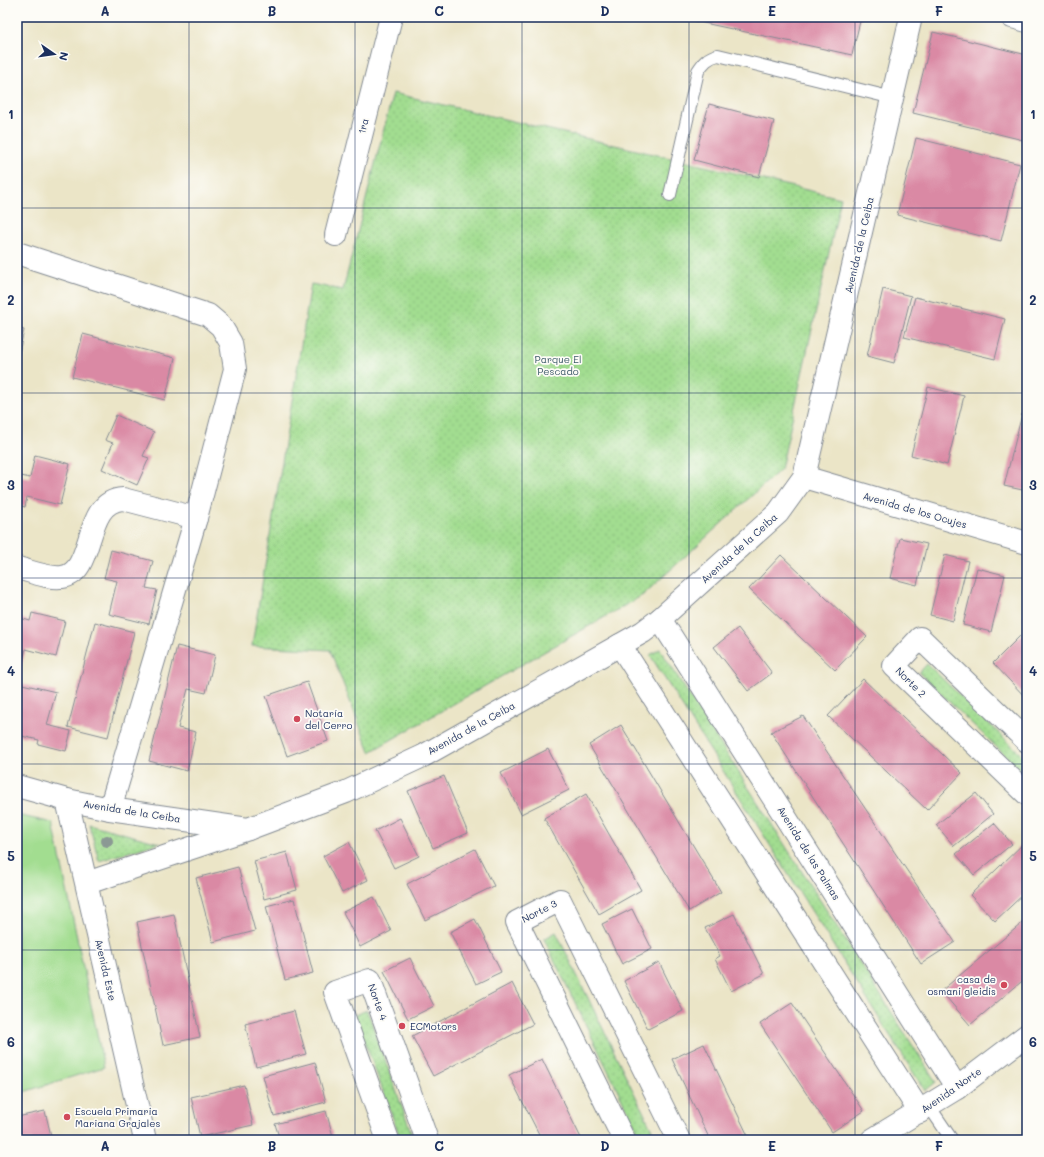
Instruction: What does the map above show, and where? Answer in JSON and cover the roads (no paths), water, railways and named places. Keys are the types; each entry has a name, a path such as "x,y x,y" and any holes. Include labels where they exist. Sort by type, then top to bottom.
{"street":[{"name":"1ra","path":"336,235 391,17"},
{"name":"Avenida de la Ceiba","path":"87,883 248,829 346,792 423,756 643,632 660,619 778,513 804,477 911,17"},
{"path":"1012,17 1027,21"},
{"path":"17,253 208,315 222,326 231,343 235,369 196,518 110,809"},
{"name":"Avenida de los Ocujes","path":"804,477 1027,543"},
{"path":"17,568 54,578 71,575 79,567 92,530 102,510 108,504 116,500 123,499 196,518"},
{"name":"Avenida de las Palmas","path":"660,619 957,1088"},
{"name":"Norte 2","path":"1027,741 920,638 894,666 1027,794"},
{"path":"620,645 924,1109"},
{"name":"Avenida de la Ceiba","path":"17,786 67,800 110,809 248,829"},
{"name":"Avenida Este","path":"67,800 145,1140"},
{"name":"Norte 3","path":"624,1140 517,922 560,900 679,1140"},
{"name":"Norte 4","path":"388,1140 335,992 370,980 427,1140"},
{"name":"Avenida Norte","path":"872,1140 957,1088 1027,1034"}],"lane":[{"path":"670,195 698,72 703,64 712,56 718,55 893,98"},
{"path":"924,1109 952,1140"}],"place":[{"name":"Notaría del Cerro","path":"297,719"},
{"name":"casa de osmani gleidis","path":"1004,985"},
{"name":"ECMotors","path":"402,1026"},
{"name":"Escuela Primaria Mariana Grajales","path":"67,1117"}],"park label":[{"name":"Parque El Pescado","path":"558,364"}]}
